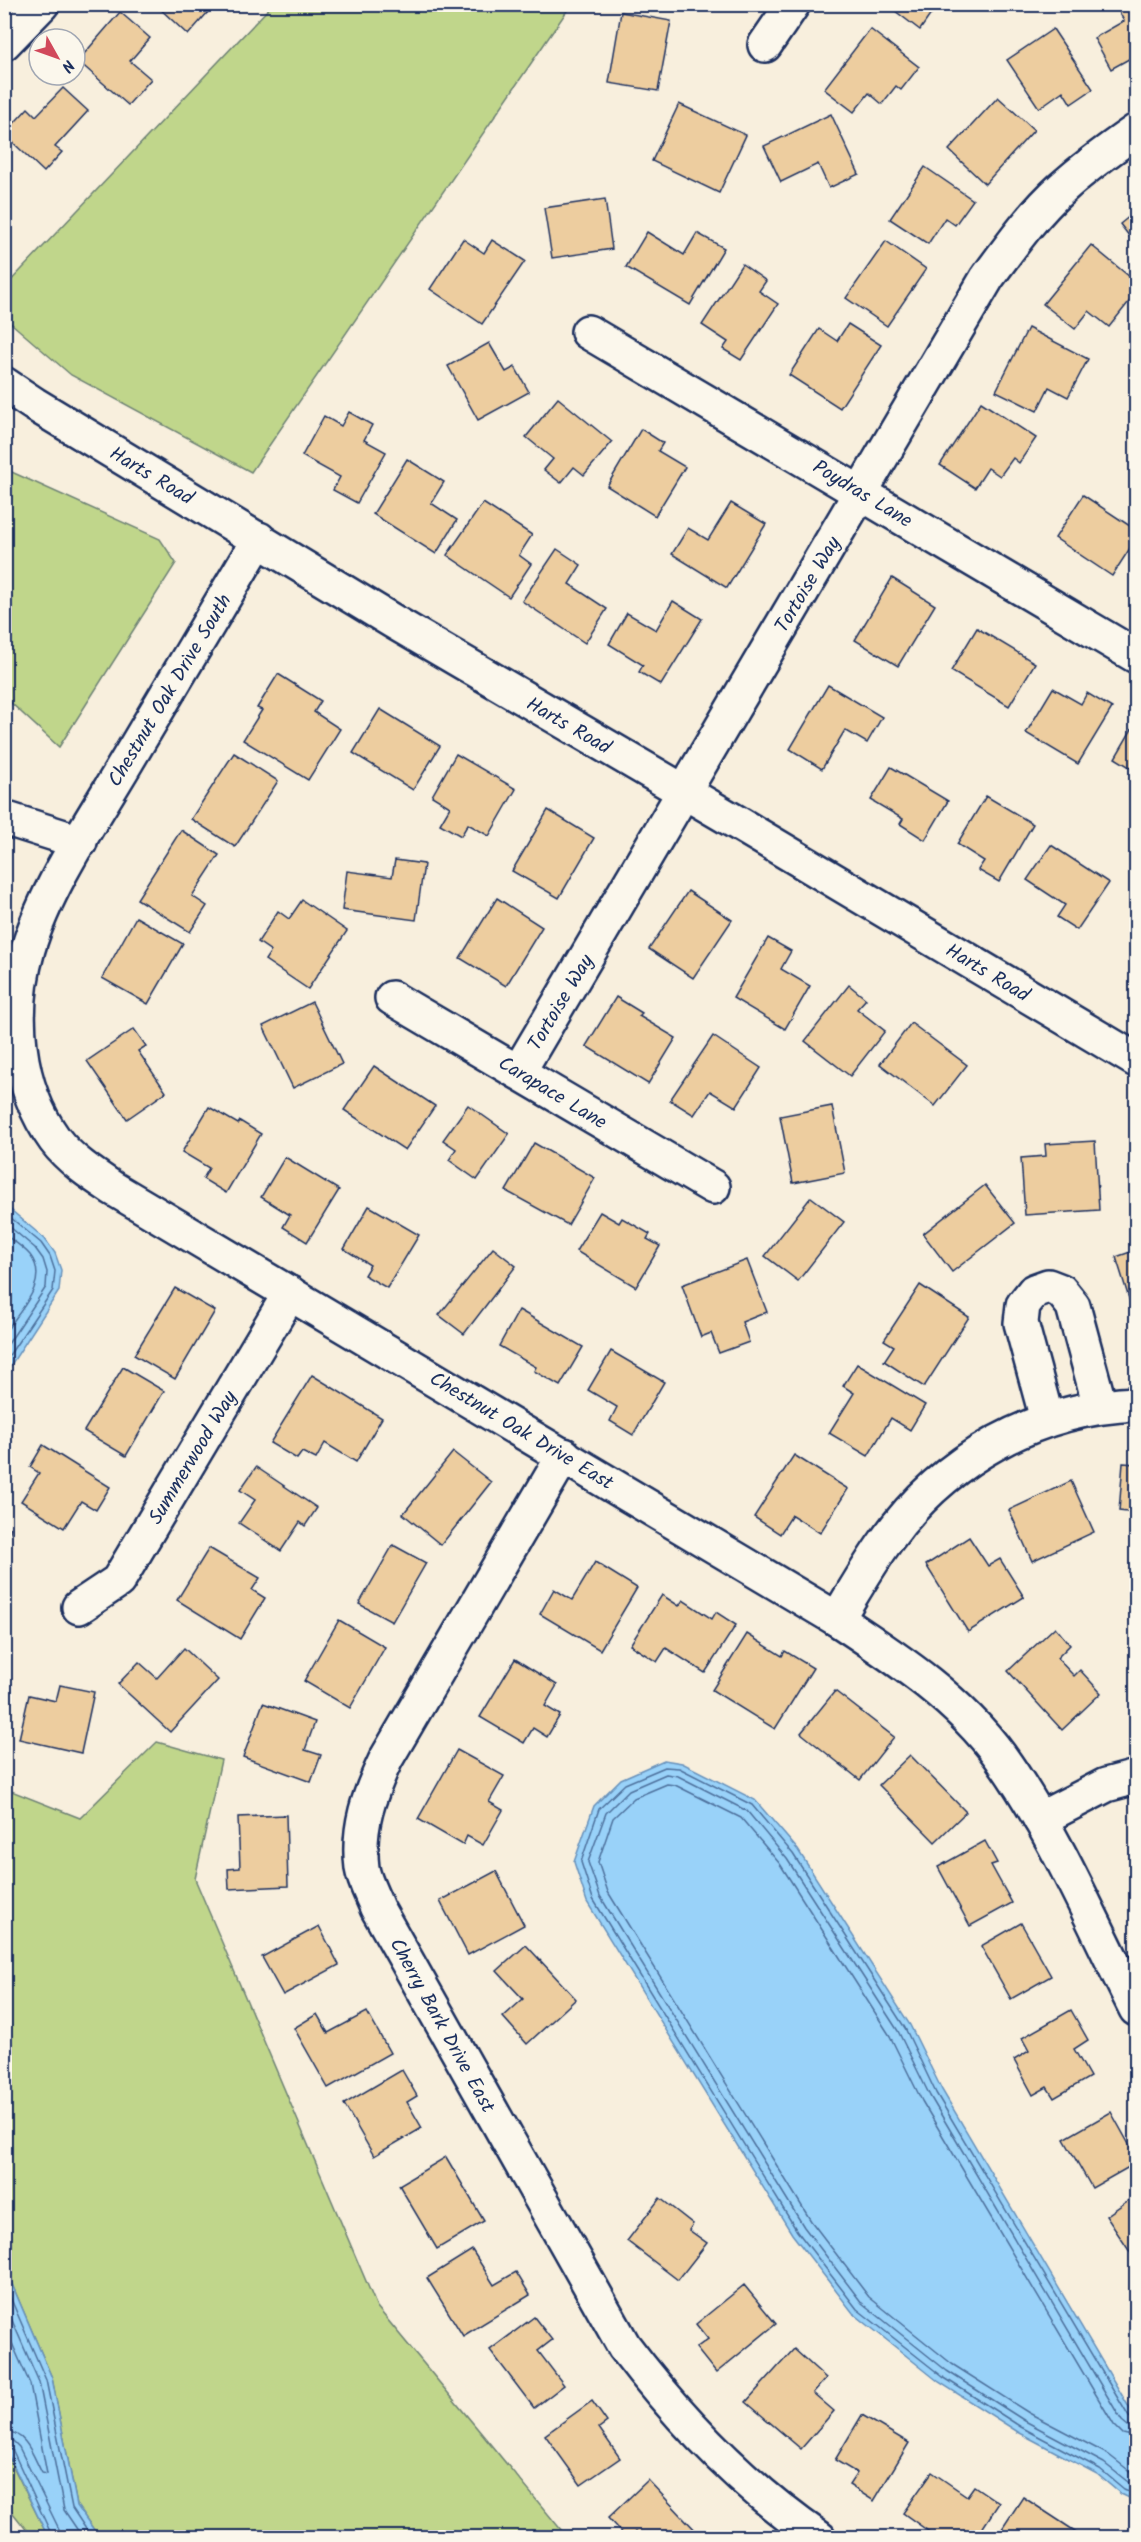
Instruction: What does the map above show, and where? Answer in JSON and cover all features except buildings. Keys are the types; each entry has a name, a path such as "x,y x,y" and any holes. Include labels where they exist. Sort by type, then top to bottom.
{"street":[{"path":"4,43 42,4"},
{"path":"765,45 793,4"},
{"name":"Tortoise Way","path":"519,1071 987,278 1024,229 1060,189 1100,156 1137,131"},
{"name":"Poydras Lane","path":"588,332 1137,656"},
{"name":"Harts Road","path":"4,384 394,622 1137,1060"},
{"name":"Chestnut Oak Drive South","path":"80,842 259,539"},
{"path":"4,818 80,842"},
{"name":"Chestnut Oak Drive East","path":"80,842 45,905 28,950 19,1003 20,1056 33,1103 56,1141 81,1166 114,1189 837,1618 913,1669 957,1708 999,1755 1040,1819 1137,2009"},
{"name":"Carapace Lane","path":"392,998 713,1187"},
{"path":"1047,1419 1021,1323 1023,1305 1034,1291 1048,1286 1061,1291 1073,1306 1100,1406"},
{"name":"Summerwood Way","path":"79,1607 118,1581 290,1293"},
{"path":"837,1618 885,1541 916,1504 953,1471 998,1440 1047,1419 1100,1406 1137,1404"},
{"name":"Cherry Bark Drive East","path":"564,1455 386,1759 368,1797 362,1834 362,1869 377,1908 624,2346 663,2397 703,2441 746,2482 819,2538"},
{"path":"1040,1819 1106,1785 1137,1777"}],"green space":[{"path":"273,4 571,5 251,472 71,375 5,318 4,288"},
{"path":"5,469 160,539 176,563 59,747 11,703 5,701"},
{"path":"157,1742 221,1760 195,1879 377,2307 567,2537 99,2537 77,2506 52,2378 5,2268 4,1788 80,1818"},
{"path":"4,2448 48,2537 32,2537 5,2503"}],"water":[{"path":"5,1205 45,1239 55,1253 61,1270 59,1291 5,1374"},
{"path":"664,1760 682,1763 755,1800 798,1850 910,2025 942,2090 1136,2419 1136,2501 1121,2494 1097,2474 1018,2432 939,2382 853,2313 792,2234 587,1902 574,1862 594,1806 621,1779"},
{"path":"5,2268 52,2378 77,2506 99,2537 48,2537 5,2448"}]}
